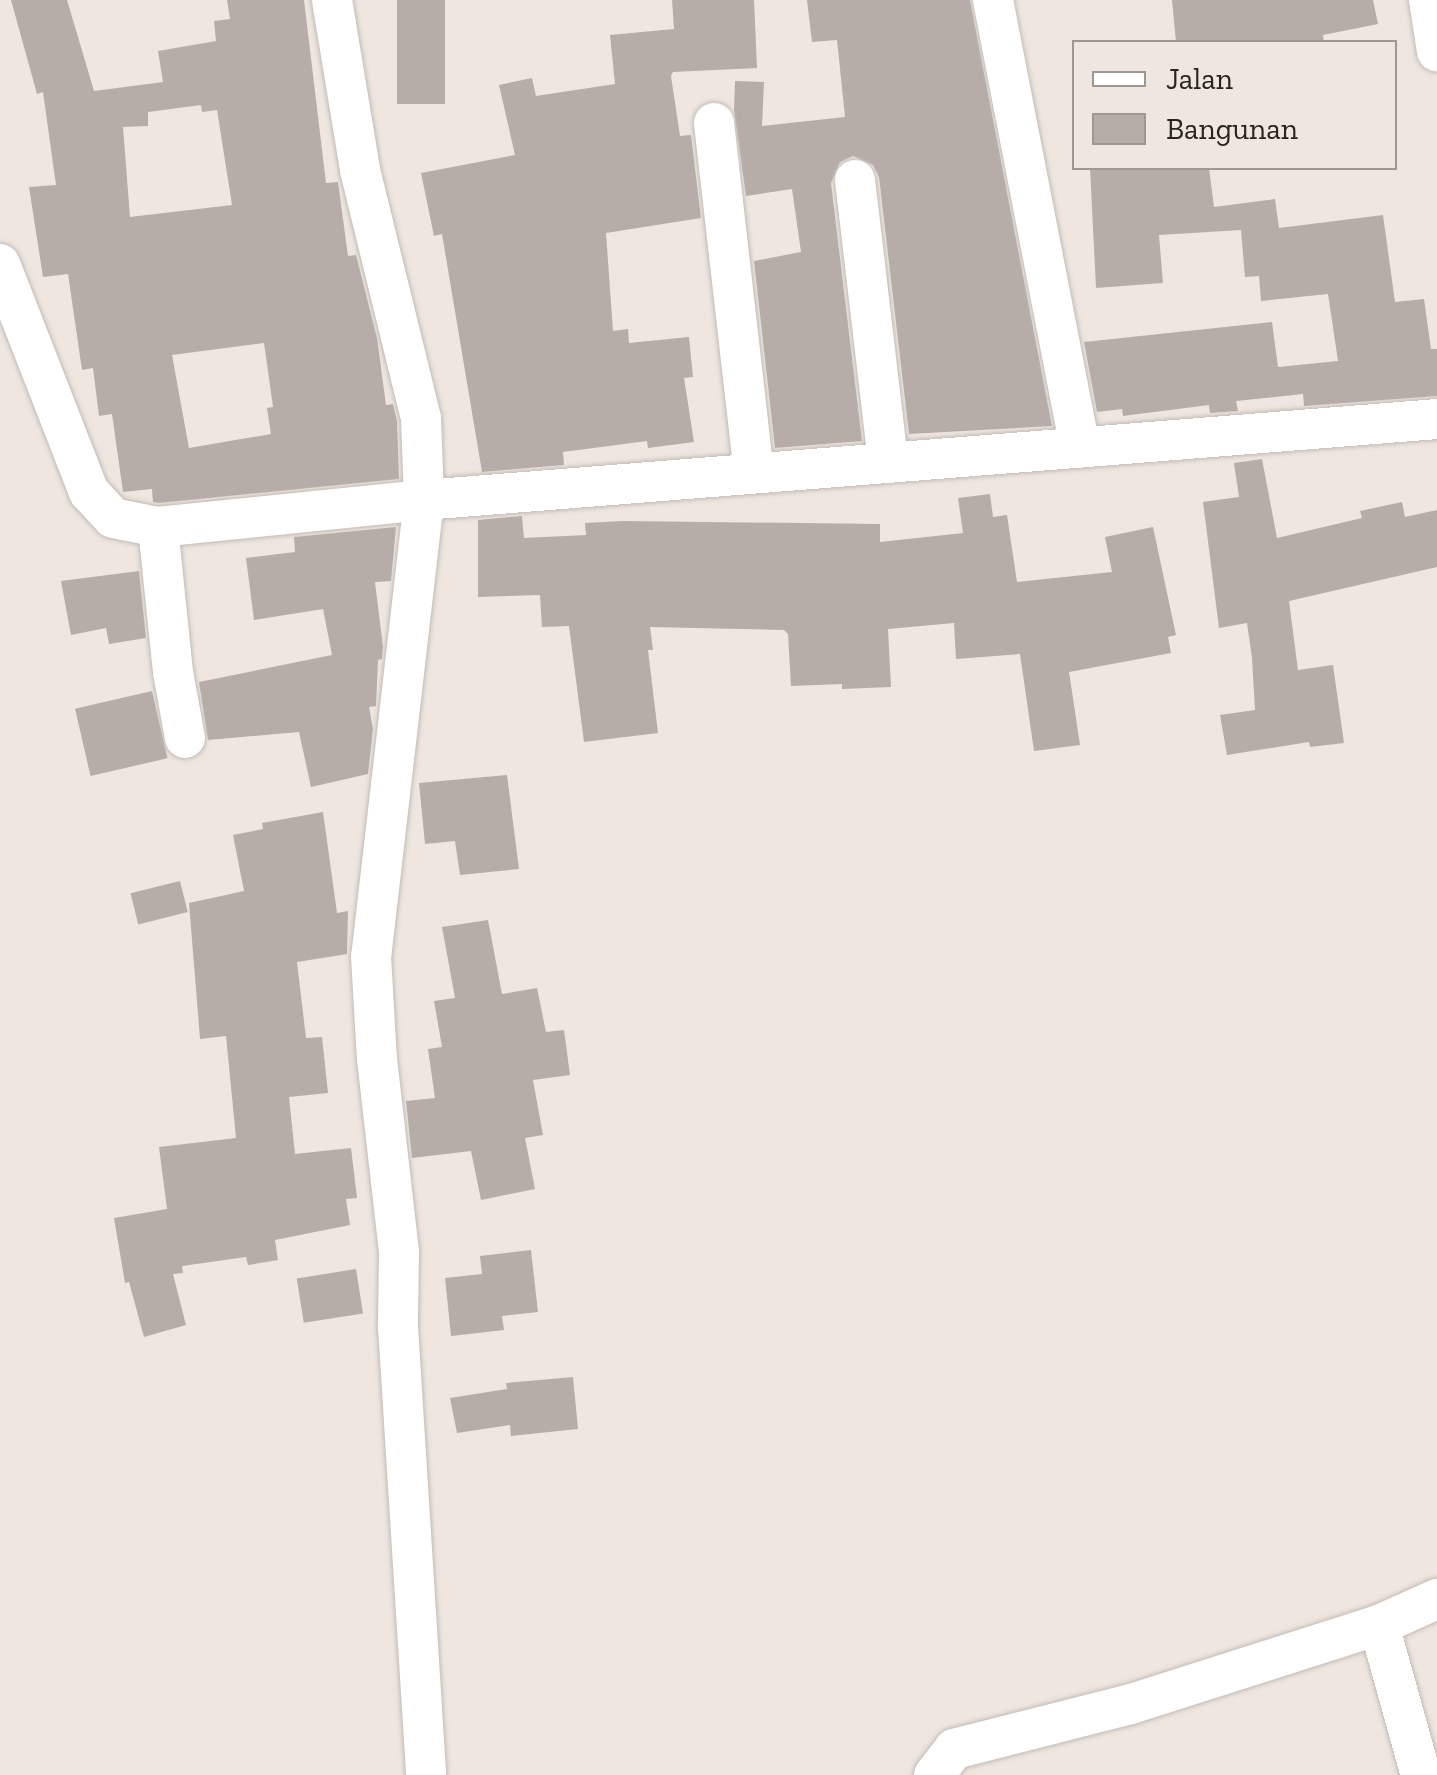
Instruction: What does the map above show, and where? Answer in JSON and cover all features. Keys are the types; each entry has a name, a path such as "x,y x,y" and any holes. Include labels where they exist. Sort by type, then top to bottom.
{"street":[{"path":"332,0 360,170 421,418 424,500 371,956 377,1059 399,1252 398,1326 426,1775"},
{"path":"993,0 1080,448"},
{"path":"1429,0 1437,51"},
{"path":"714,123 754,473"},
{"path":"854,180 888,462"},
{"path":"0,264 89,492 114,518 158,527 424,500 1437,419"},
{"path":"158,527 173,672 185,738"},
{"path":"934,1775 954,1749 1131,1704 1379,1625 1437,1599"},
{"path":"1379,1625 1420,1775"}],"building":[{"path":"11,0 67,0 94,91 163,82 158,51 216,41 214,21 230,19 227,0 304,0 326,183 338,182 348,256 356,255 377,338 386,405 393,404 397,421 399,479 159,503 153,502 152,489 123,492 112,414 99,416 93,368 82,370 68,274 43,277 29,187 56,185 43,92 37,94","holes":["201,105 202,112 217,110 232,205 130,217 123,127 148,126 148,112","264,343 273,407 267,408 271,434 189,448 172,355"]},
{"path":"397,0 445,0 445,104 397,104"},
{"path":"672,0 754,0 757,68 673,72 671,76 680,136 691,135 701,218 606,233 613,331 628,329 629,343 689,337 693,377 684,378 694,442 648,448 647,441 563,452 564,465 482,472 442,234 434,236 421,173 515,155 499,85 532,78 536,96 615,84 610,35 674,29"},
{"path":"807,0 970,0 1052,426 909,434 879,177 873,165 853,156 840,162 831,183 862,441 775,448 754,261 801,252 792,189 746,196 734,110 735,81 764,82 762,126 845,117 837,40 812,42"},
{"path":"1172,0 1373,0 1378,24 1323,35 1324,40 1176,40"},
{"path":"1090,170 1209,170 1214,207 1275,199 1279,228 1383,215 1395,302 1424,299 1431,349 1437,349 1437,396 1304,406 1303,394 1236,401 1238,411 1210,413 1209,405 1123,416 1122,409 1097,412 1084,342 1272,322 1278,367 1338,361 1328,294 1261,301 1259,276 1245,277 1241,230 1159,235 1163,283 1096,288"},
{"path":"1262,459 1277,538 1362,518 1360,511 1402,502 1405,517 1437,510 1437,567 1289,601 1298,670 1333,665 1344,743 1310,747 1309,742 1227,755 1220,715 1255,710 1252,658 1247,623 1219,628 1203,502 1239,497 1234,463"},
{"path":"990,494 993,517 1007,515 1017,582 1112,572 1105,537 1153,527 1176,635 1168,637 1171,653 1069,672 1080,745 1034,751 1020,654 956,659 954,623 888,629 891,687 842,689 842,684 791,686 788,634 784,630 650,627 653,650 648,650 658,733 584,742 569,626 542,627 540,595 478,597 478,520 522,516 524,538 586,535 585,523 624,521 880,524 880,542 963,533 958,498"},
{"path":"396,527 391,581 375,582 383,647 382,659 378,660 376,706 369,707 373,729 368,774 311,787 299,732 208,740 199,682 332,655 323,609 254,620 246,558 295,552 294,537"},
{"path":"139,571 146,638 109,644 106,628 71,635 61,581"},
{"path":"152,691 168,758 91,776 75,709"},
{"path":"507,775 519,869 460,875 455,841 425,844 419,783"},
{"path":"323,812 337,913 348,911 347,954 297,962 306,1038 322,1037 328,1093 289,1097 295,1154 351,1148 357,1198 346,1199 350,1225 275,1240 278,1260 248,1265 246,1257 182,1266 183,1273 173,1274 186,1325 144,1337 129,1282 125,1283 114,1218 167,1209 159,1147 236,1138 226,1036 200,1039 189,903 244,891 233,835 263,829 262,823"},
{"path":"180,881 188,912 138,924 131,893"},
{"path":"488,920 502,994 537,988 546,1032 564,1030 570,1075 533,1080 543,1135 525,1138 535,1189 481,1200 471,1151 412,1158 406,1101 435,1098 428,1049 442,1047 434,1001 455,998 442,927"},
{"path":"531,1250 538,1312 502,1316 504,1330 451,1336 445,1278 482,1274 480,1256"},
{"path":"356,1269 363,1313 304,1323 297,1278"},
{"path":"573,1377 578,1429 511,1436 510,1425 457,1433 450,1398 507,1389 506,1383"}]}
